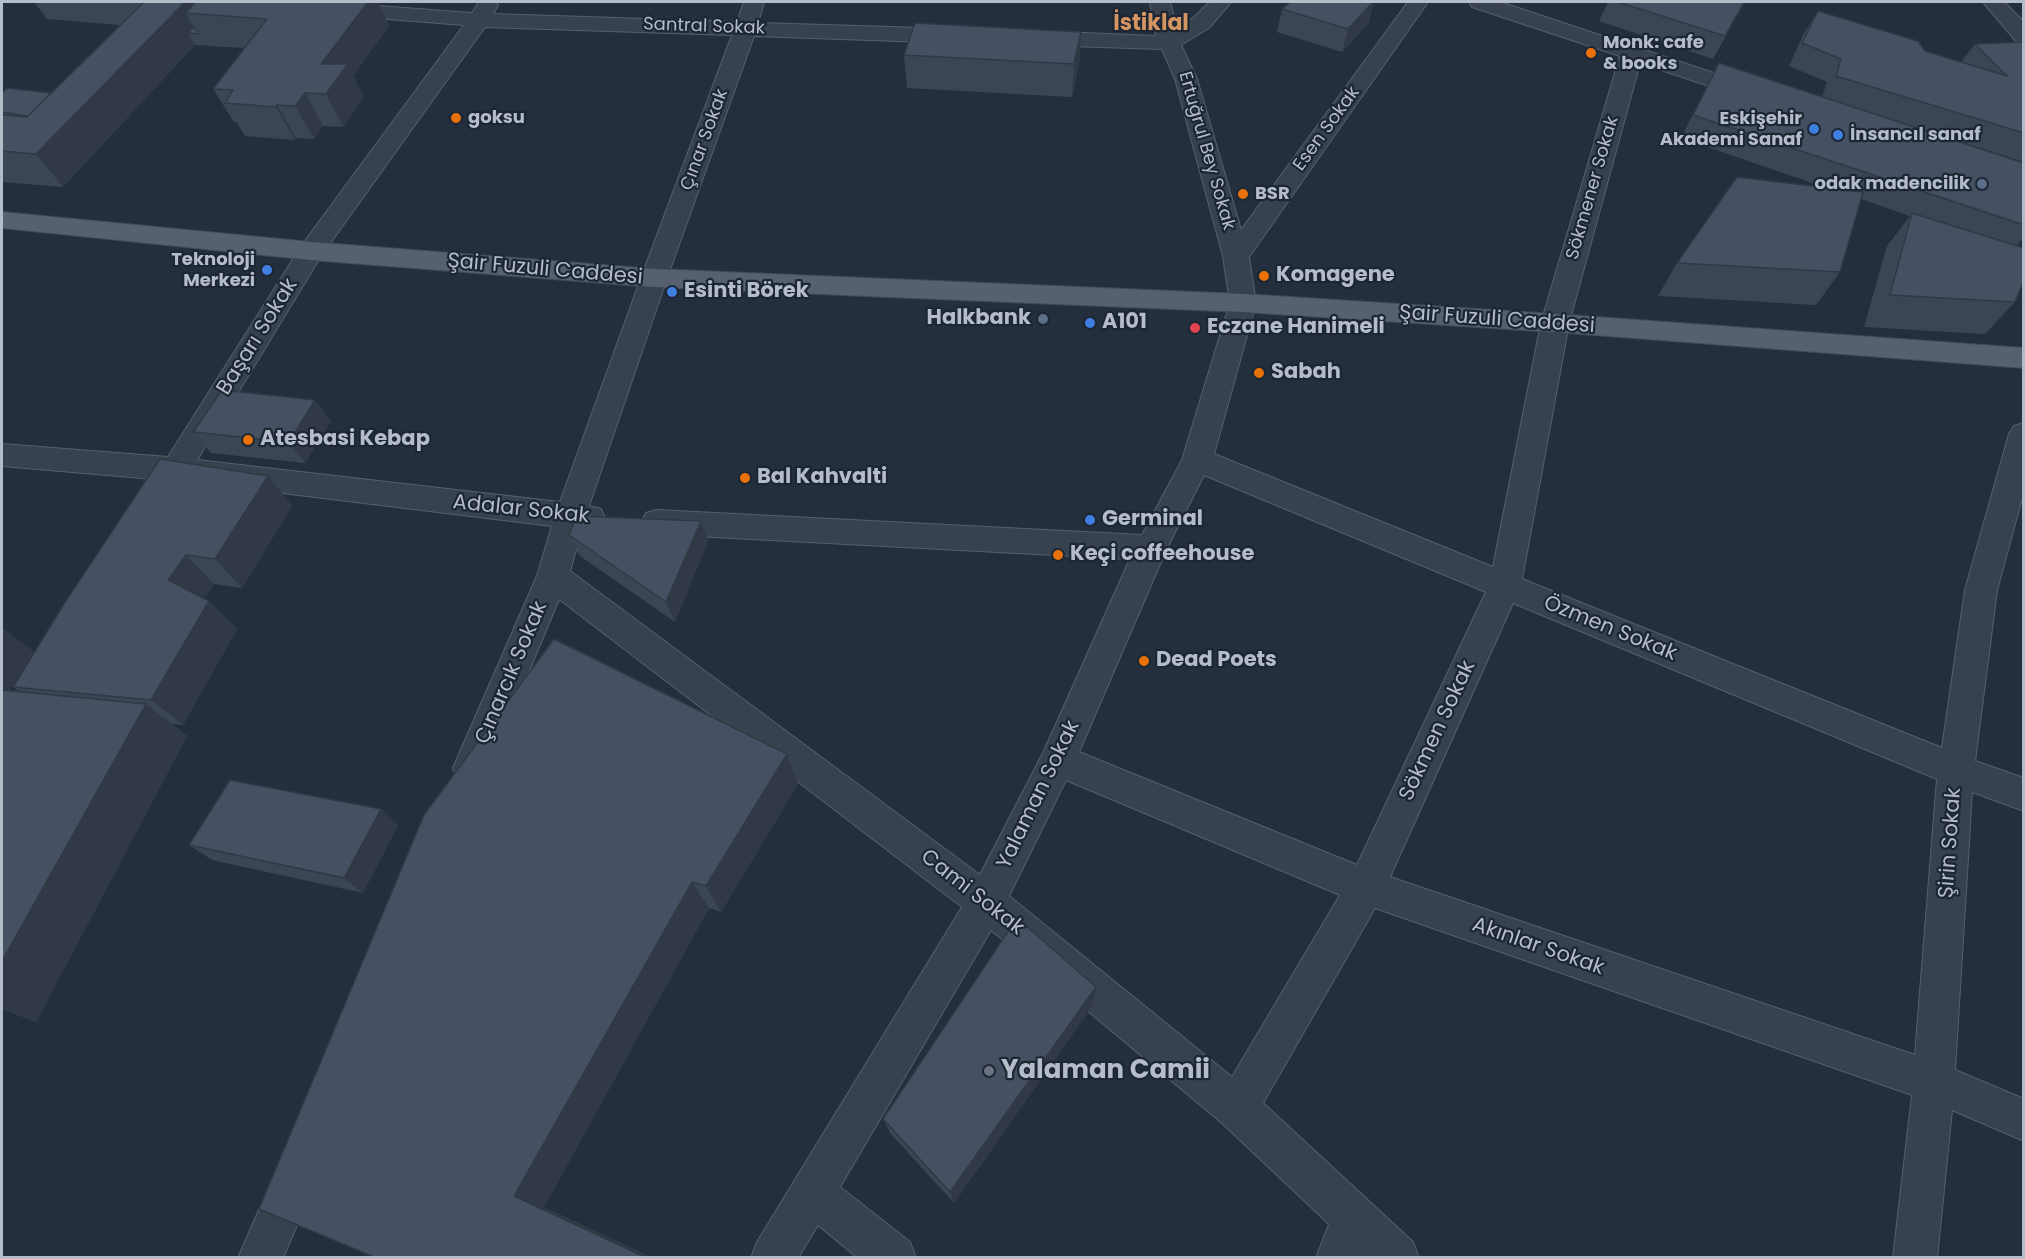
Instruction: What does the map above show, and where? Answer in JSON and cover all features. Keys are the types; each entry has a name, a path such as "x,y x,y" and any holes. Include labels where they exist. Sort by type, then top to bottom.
{"main road":[{"name":"Şair Fuzuli Caddesi","path":"2,220 311,251 654,279 1243,303 1555,323 2024,358"}],"street":[{"name":"Çınar Sokak","path":"654,279 754,2"},
{"name":"Ertuğrul Bey Sokak","path":"1160,2 1169,43 1186,79 1236,256 1243,303"},
{"path":"1016,38 1169,43 1201,23 1221,2"},
{"name":"Esen Sokak","path":"1236,256 1418,2"},
{"path":"1480,2 1766,98"},
{"path":"1990,3 2024,36"},
{"name":"Santral Sokak","path":"320,8 484,11 745,28 980,36"},
{"name":"Başarı Sokak","path":"150,510 311,251 484,11"},
{"name":"Sökmener Sokak","path":"1555,323 1632,54"},
{"name":"Çınarcık Sokak","path":"459,796 554,576 570,517 654,279"},
{"name":"Yalaman Sokak","path":"773,1257 986,902 1058,760 1151,548 1197,460 1243,303"},
{"name":"Sökmen Sokak","path":"1237,1108 1365,887 1505,586 1555,323"},
{"name":"Şirin Sokak","path":"1915,1257 1934,1082 1956,770 1981,590 2024,434"},
{"name":"Adalar Sokak","path":"2,455 176,469 570,517 1151,548"},
{"name":"Özmen Sokak","path":"1197,460 1956,770 2024,795"},
{"name":"Cami Sokak","path":"554,576 986,902 1237,1108 1397,1257"},
{"name":"Akınlar Sokak","path":"1058,760 1365,887 1934,1082 2024,1120"},
{"path":"260,1257 307,1149"},
{"path":"812,1192 894,1257"},
{"path":"1338,1257 1354,1217"}],"building":[{"path":"144,2 185,2 36,154 2,151 2,115 27,117"},
{"path":"196,2 368,2 321,64 348,64 326,94 305,93 295,106 277,105 276,107 225,103 233,90 213,89 267,19 185,13"},
{"path":"1290,2 1373,2 1348,29 1282,9"},
{"path":"1618,2 1744,2 1725,36"},
{"path":"1818,11 1918,41 1925,51 2007,76 1975,44 2024,42 2024,133 1836,76 1841,59 1802,43"},
{"path":"915,23 1081,32 1074,64 904,55"},
{"path":"194,27 198,34 188,33"},
{"path":"1719,63 2024,163 2024,225 1693,115"},
{"path":"7,88 51,93 28,116 2,112 2,93"},
{"path":"1737,177 1863,192 1840,272 1677,263"},
{"path":"1912,213 2024,248 2024,280 2015,302 1890,295"},
{"path":"222,390 315,400 289,442 193,432"},
{"path":"160,459 268,476 215,559 186,555 168,580 209,601 151,700 13,687 64,604"},
{"path":"577,516 701,521 666,602 569,535"},
{"path":"554,639 787,754 706,886 692,882 514,1196 645,1257 374,1257 259,1209 424,815"},
{"path":"2,690 146,704 2,961"},
{"path":"230,780 381,809 344,878 189,845"},
{"name":"Yalaman Camii","path":"1017,918 1096,987 950,1192 883,1119"}],"place":[{"name":"Monk: cafe & books","path":"1591,53"},
{"name":"goksu","path":"456,118"},
{"name":"Eskişehir Akademi Sanaf","path":"1814,129"},
{"name":"İnsancıl sanaf","path":"1838,135"},
{"name":"odak madencilik","path":"1982,184"},
{"name":"BSR","path":"1243,194"},
{"name":"Teknoloji Merkezi","path":"267,270"},
{"name":"Komagene","path":"1264,276"},
{"name":"Esinti Börek","path":"672,292"},
{"name":"Halkbank","path":"1043,319"},
{"name":"A101","path":"1090,323"},
{"name":"Eczane Hanimeli","path":"1195,328"},
{"name":"Sabah","path":"1259,373"},
{"name":"Atesbasi Kebap","path":"248,440"},
{"name":"Bal Kahvalti","path":"745,478"},
{"name":"Germinal","path":"1090,520"},
{"name":"Keçi coffeehouse","path":"1058,555"},
{"name":"Dead Poets","path":"1144,661"},
{"name":"Yalaman Camii","path":"989,1071"}],"district":[{"name":"İstiklal","path":"1151,24"}]}
